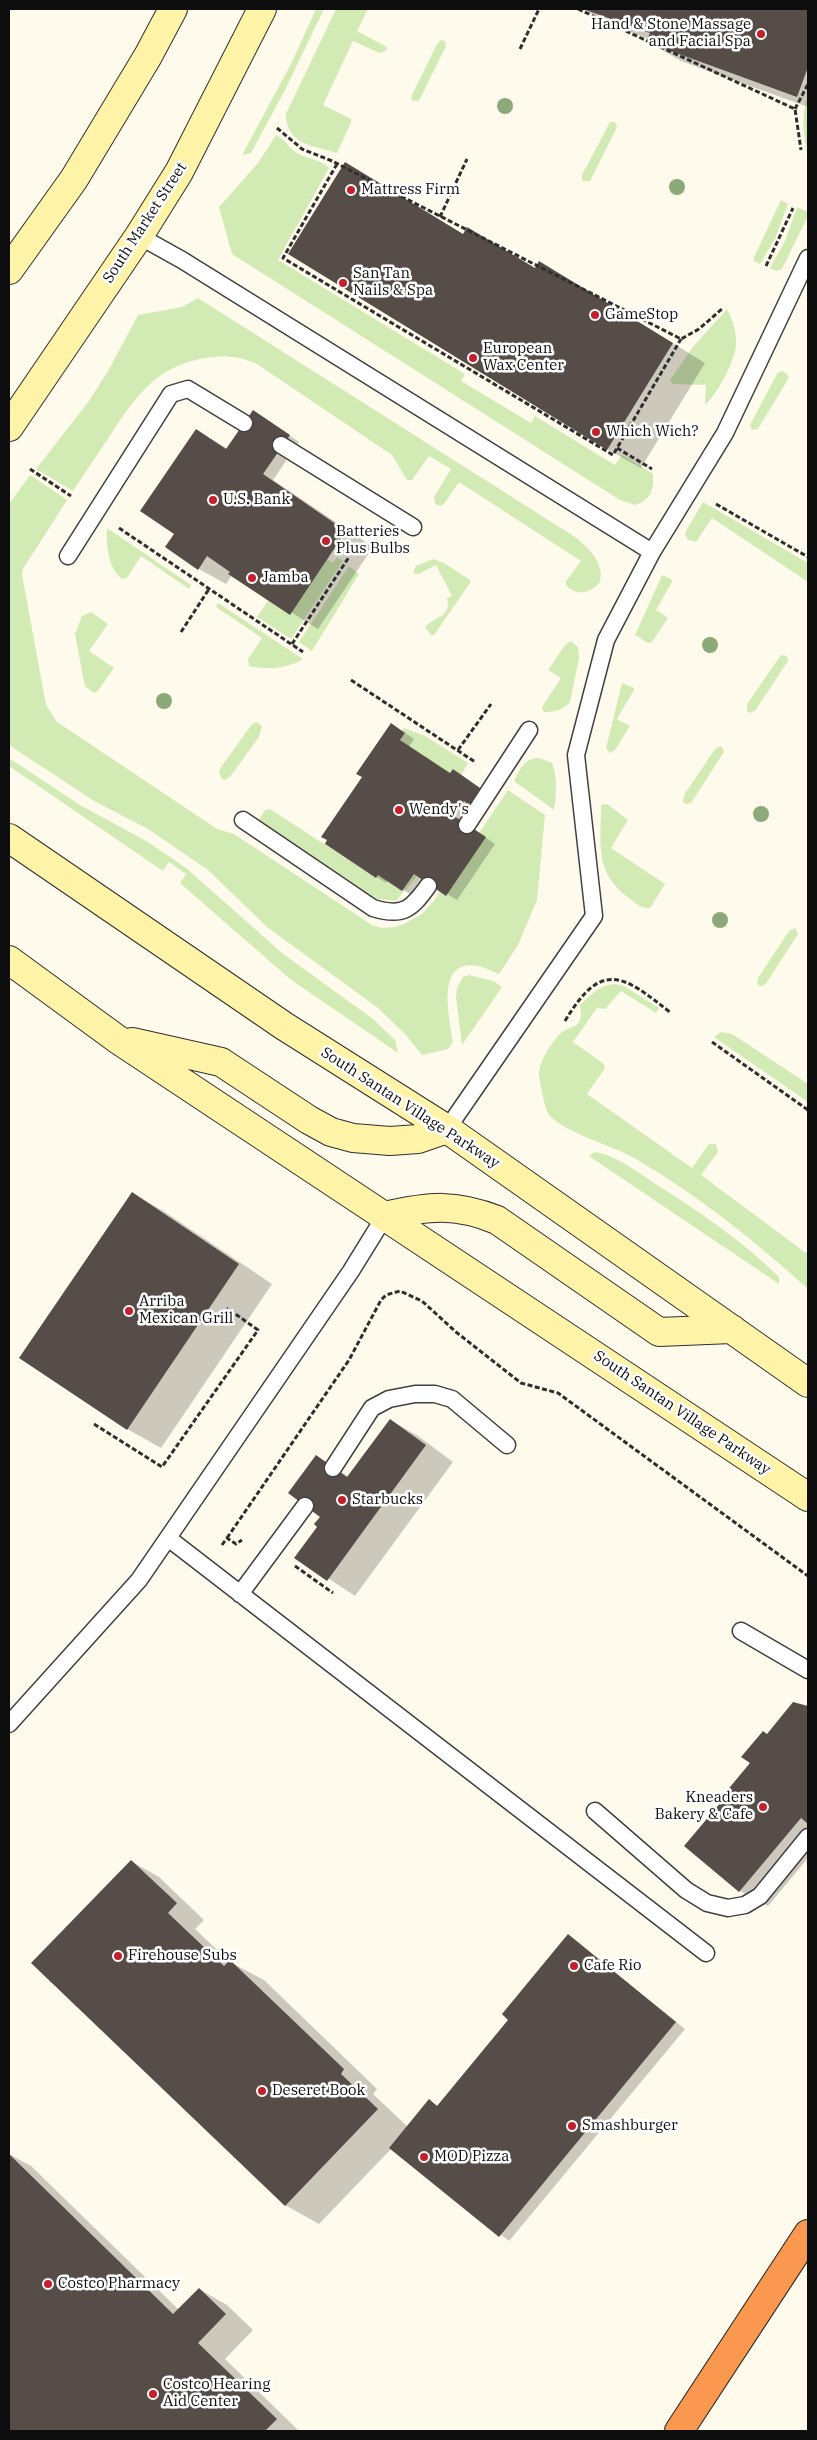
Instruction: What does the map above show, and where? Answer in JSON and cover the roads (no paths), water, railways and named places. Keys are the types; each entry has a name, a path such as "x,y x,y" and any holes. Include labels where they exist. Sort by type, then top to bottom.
{"highway":[{"path":"680,2431 808,2234"}],"main road":[{"path":"9,270 74,179 148,56 172,9"},
{"name":"South Market Street","path":"9,427 139,236 179,172 262,9"},
{"name":"South Santan Village Parkway","path":"9,838 284,1026 447,1129 808,1383"},
{"name":"South Santan Village Parkway","path":"9,960 117,1039 808,1497"},
{"path":"117,1039 221,1062 309,1120 331,1132 353,1138 390,1141 418,1139 447,1129"},
{"path":"386,1216 422,1207 439,1206 478,1212 497,1220 660,1332 732,1329"}],"lane":[{"path":"139,236 199,271 652,552"},
{"path":"447,1129 594,916 576,755 606,640 652,552 725,433 808,258"},
{"path":"68,556 171,394 188,389 244,423"},
{"path":"281,445 413,527"},
{"path":"467,825 529,730"},
{"path":"243,820 373,908 389,913 400,912 418,899 428,886"},
{"path":"9,1724 139,1580 351,1271 386,1216"},
{"path":"333,1468 372,1408 389,1399 414,1394 435,1394 452,1399 507,1445"},
{"path":"240,1594 306,1506"},
{"path":"168,1538 706,1953"},
{"path":"740,1631 808,1670"},
{"path":"595,1812 686,1890 707,1904 728,1908 745,1905 760,1896 808,1837"}],"place":[{"name":"Hand & Stone Massage and Facial Spa","path":"761,34"},
{"name":"Mattress Firm","path":"351,190"},
{"name":"San Tan Nails & Spa","path":"343,283"},
{"name":"GameStop","path":"595,315"},
{"name":"European Wax Center","path":"473,358"},
{"name":"Which Wich?","path":"596,432"},
{"name":"U.S. Bank","path":"213,500"},
{"name":"Batteries Plus Bulbs","path":"326,541"},
{"name":"Jamba","path":"252,578"},
{"name":"Wendy's","path":"399,810"},
{"name":"Arriba Mexican Grill","path":"129,1311"},
{"name":"Starbucks","path":"342,1500"},
{"name":"Kneaders Bakery & Cafe","path":"763,1807"},
{"name":"Firehouse Subs","path":"118,1956"},
{"name":"Cafe Rio","path":"574,1966"},
{"name":"Deseret Book","path":"262,2091"},
{"name":"Smashburger","path":"572,2126"},
{"name":"MOD Pizza","path":"424,2157"},
{"name":"Costco Pharmacy","path":"48,2284"},
{"name":"Costco Hearing Aid Center","path":"153,2394"}]}
